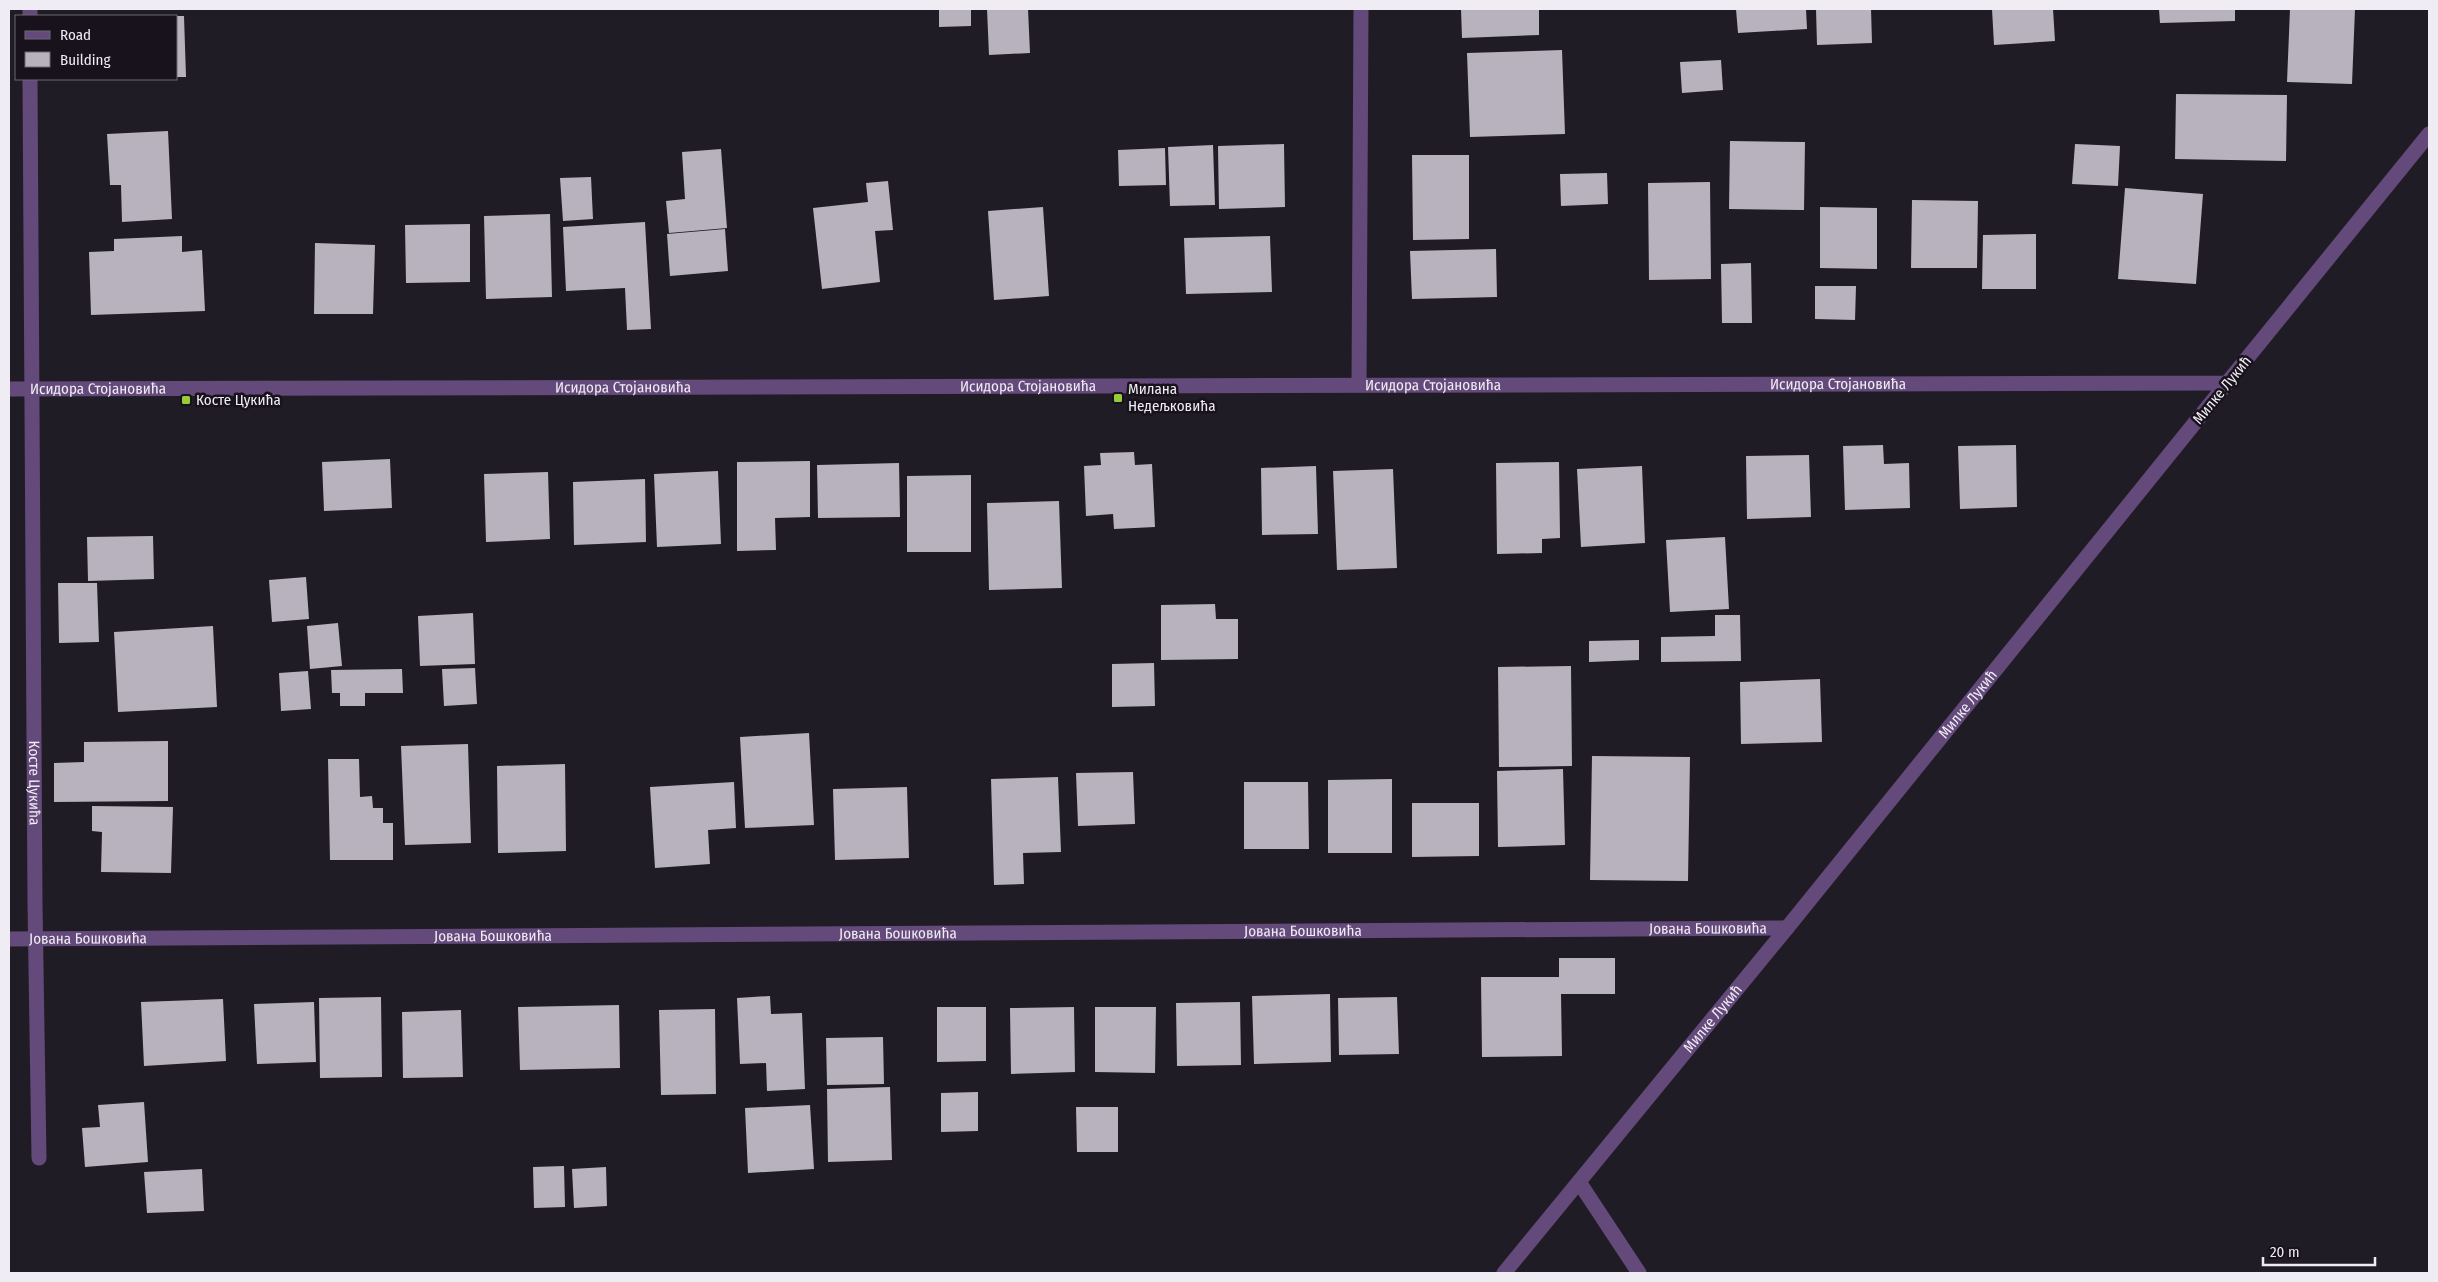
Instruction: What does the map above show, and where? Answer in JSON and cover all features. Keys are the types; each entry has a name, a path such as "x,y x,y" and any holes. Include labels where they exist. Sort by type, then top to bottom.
{"street":[{"path":"1359,385 1361,9"},
{"name":"Косте Цукића","path":"30,80 39,1158"},
{"name":"Милке Лукић","path":"1504,1273 1787,928 2429,134"},
{"name":"Исидора Стојановића","path":"9,389 2227,383"},
{"name":"Јована Бошковића","path":"9,939 1787,928"},
{"path":"1579,1182 1639,1273"}],"building":[{"path":"939,9 971,9 971,26 939,27"},
{"path":"987,9 1028,9 1030,53 989,55"},
{"path":"1461,9 1539,9 1539,35 1462,38"},
{"path":"1736,9 1806,9 1807,29 1738,33"},
{"path":"1816,9 1871,9 1872,43 1817,45"},
{"path":"1992,9 2053,9 2055,41 1994,45"},
{"path":"2159,9 2235,9 2235,21 2160,23"},
{"path":"2290,9 2355,9 2352,84 2287,82"},
{"path":"178,16 184,16 186,77 178,77"},
{"path":"1562,50 1565,134 1470,137 1467,53"},
{"path":"1721,60 1723,90 1682,93 1680,62"},
{"path":"2176,94 2287,95 2286,161 2175,159"},
{"path":"168,131 172,219 122,222 121,185 110,185 107,134"},
{"path":"1730,141 1805,142 1804,210 1729,209"},
{"path":"1284,144 1285,207 1219,209 1218,146"},
{"path":"2075,144 2120,146 2118,186 2072,184"},
{"path":"1213,145 1215,205 1170,206 1168,147"},
{"path":"1165,148 1166,185 1119,186 1118,150"},
{"path":"721,149 727,228 669,233 666,201 685,199 682,152"},
{"path":"1412,155 1469,155 1469,239 1413,240"},
{"path":"1607,173 1608,204 1561,206 1560,174"},
{"path":"591,177 593,219 563,221 560,178"},
{"path":"888,181 893,230 875,231 880,282 822,289 813,208 868,202 866,183"},
{"path":"1710,182 1711,279 1649,280 1648,183"},
{"path":"2125,188 2203,194 2196,284 2118,279"},
{"path":"1912,200 1978,201 1977,268 1911,268"},
{"path":"1043,207 1049,296 994,300 988,211"},
{"path":"1820,207 1877,208 1877,269 1820,268"},
{"path":"550,214 552,297 486,299 484,216"},
{"path":"645,222 651,329 627,330 625,288 566,291 563,227"},
{"path":"470,224 470,282 406,283 405,225"},
{"path":"725,229 728,271 670,276 667,234"},
{"path":"2036,234 2036,289 1982,289 1983,235"},
{"path":"182,236 182,252 202,250 205,311 91,315 89,252 114,251 114,239"},
{"path":"1270,236 1272,292 1186,294 1184,238"},
{"path":"315,243 375,245 373,314 314,314"},
{"path":"1496,249 1497,297 1412,299 1410,251"},
{"path":"1751,263 1752,323 1722,323 1721,264"},
{"path":"1815,286 1856,286 1855,320 1815,319"},
{"path":"1883,445 1884,464 1909,463 1910,508 1845,510 1843,446"},
{"path":"2016,445 2017,507 1960,509 1958,446"},
{"path":"1134,452 1135,465 1152,464 1155,527 1114,529 1113,514 1086,516 1084,466 1101,465 1100,453"},
{"path":"1809,455 1811,517 1747,519 1746,456"},
{"path":"390,459 392,508 324,511 322,462"},
{"path":"810,461 810,517 775,518 776,550 737,551 737,462"},
{"path":"1559,462 1560,538 1542,539 1542,553 1497,554 1496,463"},
{"path":"899,463 900,517 818,518 817,465"},
{"path":"1316,466 1318,534 1262,535 1261,468"},
{"path":"1642,466 1645,543 1581,547 1577,469"},
{"path":"1393,469 1397,568 1337,570 1333,471"},
{"path":"718,471 721,544 657,547 654,474"},
{"path":"548,472 550,539 486,542 484,474"},
{"path":"971,475 971,552 907,552 907,476"},
{"path":"645,479 646,542 574,545 573,482"},
{"path":"1059,501 1062,588 989,590 987,503"},
{"path":"153,536 154,579 88,581 87,537"},
{"path":"1725,537 1729,609 1670,612 1666,540"},
{"path":"306,577 309,619 272,622 269,580"},
{"path":"58,583 97,583 99,642 59,643"},
{"path":"1215,604 1216,619 1238,619 1238,659 1161,660 1161,605"},
{"path":"473,613 475,664 420,666 418,616"},
{"path":"1715,615 1740,615 1741,661 1661,662 1661,637 1715,636"},
{"path":"338,623 342,666 310,669 307,626"},
{"path":"213,626 217,707 118,712 114,632"},
{"path":"1639,640 1639,660 1589,662 1589,641"},
{"path":"1154,663 1155,706 1112,707 1112,664"},
{"path":"1571,666 1572,766 1499,767 1498,667"},
{"path":"475,668 477,704 444,706 442,669"},
{"path":"402,669 403,693 365,693 365,706 340,706 340,693 332,693 331,670"},
{"path":"308,671 311,709 281,711 279,673"},
{"path":"1820,679 1822,742 1741,744 1740,682"},
{"path":"809,733 814,825 745,828 740,737"},
{"path":"168,741 168,801 54,802 54,763 84,762 84,742"},
{"path":"468,744 471,843 405,845 401,746"},
{"path":"1592,756 1690,757 1688,881 1590,880"},
{"path":"328,759 359,759 360,797 372,796 373,808 383,808 383,823 393,823 393,860 330,860"},
{"path":"565,764 566,851 498,853 497,766"},
{"path":"1563,769 1565,845 1498,847 1497,771"},
{"path":"1133,772 1135,824 1078,826 1076,773"},
{"path":"1058,777 1061,852 1023,853 1024,884 994,885 991,779"},
{"path":"1392,779 1392,853 1328,853 1328,780"},
{"path":"734,782 736,828 708,830 710,864 655,868 650,787"},
{"path":"1244,782 1308,782 1309,849 1244,849"},
{"path":"907,787 909,858 835,860 833,789"},
{"path":"1412,803 1479,803 1479,856 1412,857"},
{"path":"92,806 173,807 171,873 101,872 102,832 92,831"},
{"path":"1559,958 1615,958 1615,994 1561,994 1562,1056 1482,1057 1481,977 1559,977"},
{"path":"1330,994 1331,1062 1254,1064 1252,996"},
{"path":"770,996 771,1014 802,1013 805,1089 767,1091 766,1063 740,1064 737,998"},
{"path":"381,997 382,1077 320,1078 319,998"},
{"path":"1397,997 1399,1054 1339,1055 1338,998"},
{"path":"223,999 226,1061 144,1066 141,1002"},
{"path":"314,1002 316,1062 257,1064 254,1004"},
{"path":"1240,1002 1241,1065 1177,1066 1176,1003"},
{"path":"619,1005 620,1068 520,1070 518,1007"},
{"path":"937,1007 986,1007 986,1061 937,1062"},
{"path":"1074,1007 1075,1072 1011,1074 1010,1008"},
{"path":"1095,1007 1156,1007 1155,1073 1095,1072"},
{"path":"715,1009 716,1094 661,1095 659,1010"},
{"path":"461,1010 463,1077 403,1078 402,1012"},
{"path":"883,1037 884,1084 827,1085 826,1038"},
{"path":"890,1087 892,1160 828,1162 827,1089"},
{"path":"978,1092 978,1131 941,1132 941,1093"},
{"path":"144,1102 148,1162 85,1167 82,1128 100,1127 98,1105"},
{"path":"810,1105 814,1169 748,1173 745,1108"},
{"path":"1076,1107 1118,1107 1118,1152 1077,1152"},
{"path":"564,1166 565,1207 534,1208 533,1167"},
{"path":"606,1167 607,1206 574,1208 572,1169"},
{"path":"202,1169 204,1211 147,1213 144,1172"}],"place":[{"name":"Милана Недељковића","path":"1118,398"},
{"name":"Косте Цукића","path":"186,400"}]}
